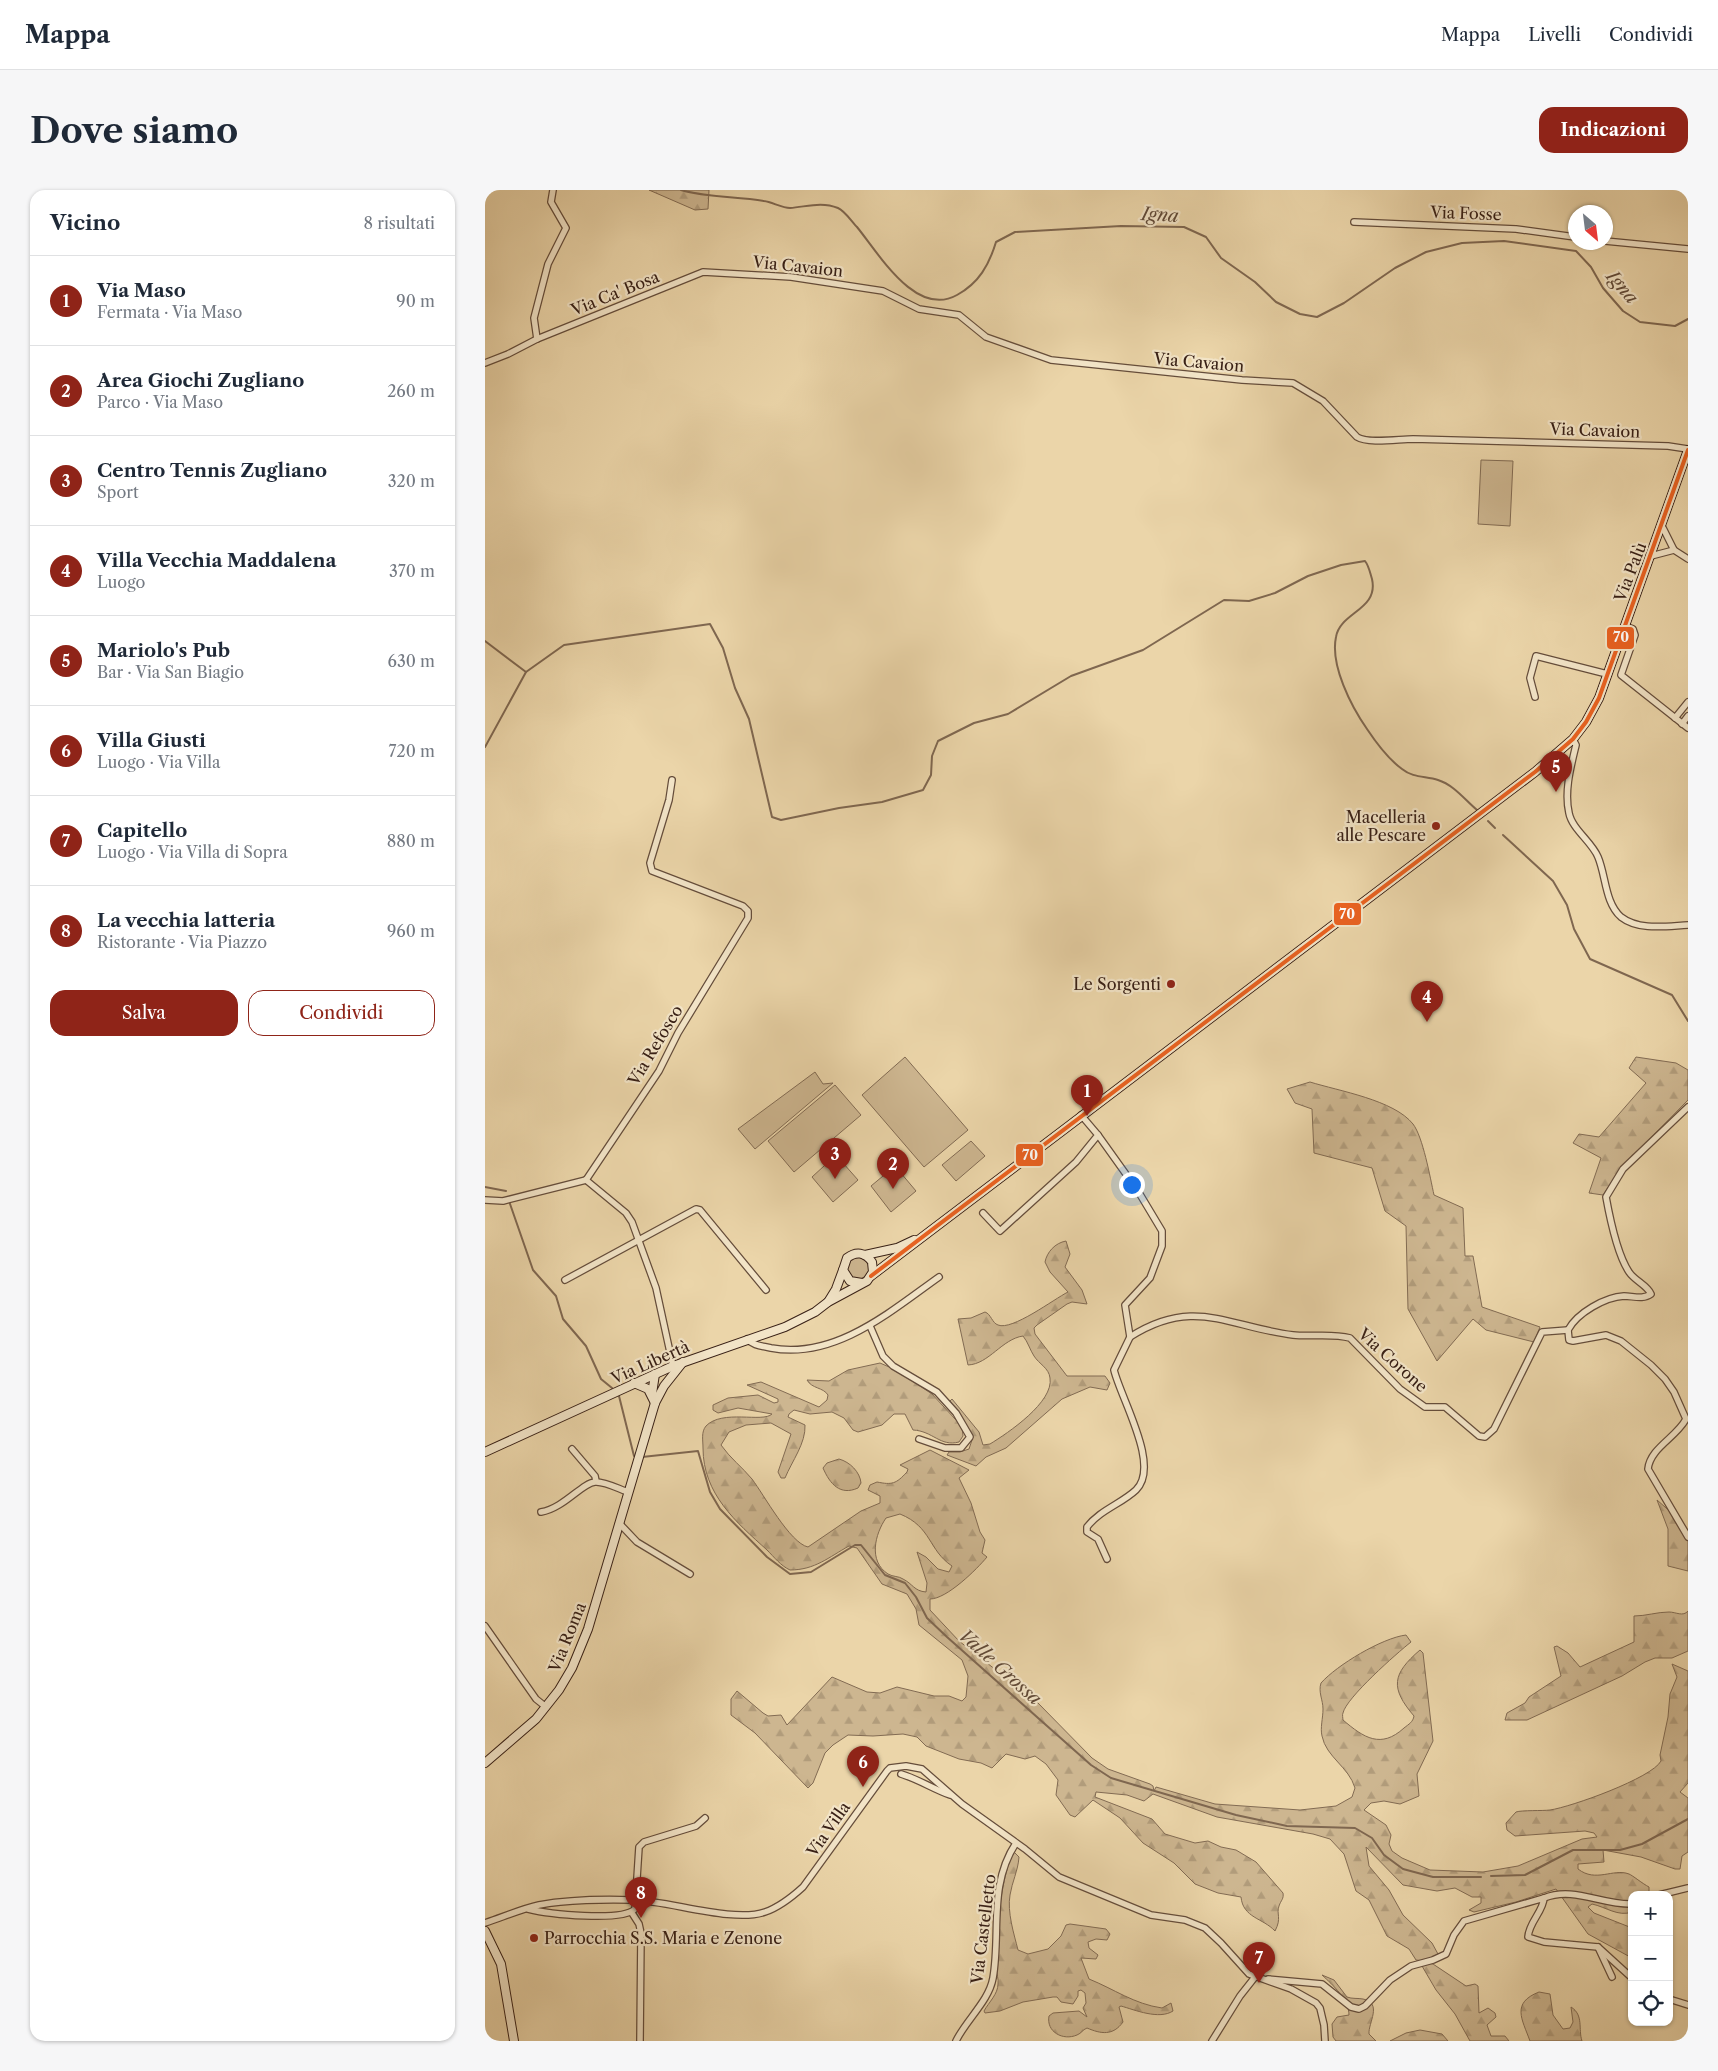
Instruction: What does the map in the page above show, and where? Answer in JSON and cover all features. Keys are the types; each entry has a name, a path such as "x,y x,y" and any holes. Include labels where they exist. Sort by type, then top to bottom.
{"main road":[{"name":"Via Palù","path":"927,1232 1442,844 1535,772 1573,739 1586,722 1599,698 1688,450"},
{"path":"927,1232 909,1249 862,1283 849,1281 843,1270 844,1262 851,1255 865,1255 897,1248 927,1232"},
{"path":"865,1255 873,1267 871,1276"},
{"name":"Via Libertà","path":"828,1302 836,1289 843,1270"},
{"name":"Via Libertà","path":"485,1452 673,1366 785,1326 815,1312 828,1302 862,1283"},
{"name":"Via Roma","path":"485,1763 536,1719 573,1668 583,1644 655,1403 664,1386 683,1362"},
{"path":"655,1403 652,1394 655,1374 660,1376 664,1386"},
{"path":"634,1383 652,1394"},
{"path":"485,1931 501,1964 514,2041"}],"street":[{"path":"537,339 534,318 548,264 566,228 551,202 553,190"},
{"name":"Via Fosse","path":"1354,222 1516,228 1568,236"},
{"path":"1613,242 1688,249"},
{"name":"Via Ca' Bosa","path":"485,363 537,339 703,272"},
{"name":"Via Cavaion","path":"703,272 799,278 873,288 895,296 919,309 959,316 986,337 1051,360 1242,380 1293,383 1323,401 1357,437 1364,441 1398,439 1545,442 1668,446 1688,450"},
{"path":"1662,526 1670,549"},
{"path":"1656,543 1661,541 1670,549 1688,559"},
{"path":"1651,556 1670,549"},
{"path":"1624,629 1633,629 1634,640 1620,673 1688,728"},
{"path":"1535,697 1530,678 1536,656 1607,674"},
{"path":"1675,718 1688,702"},
{"path":"1682,724 1688,716"},
{"path":"1573,739 1577,745 1568,792 1569,814 1598,856 1615,909 1622,918 1637,924 1688,925"},
{"name":"Via Refosco","path":"587,1180 659,1070 678,1033 748,918 748,911 743,906 652,871 650,863 669,800 672,780"},
{"path":"1688,1107 1623,1169 1607,1197 1625,1266 1634,1280 1651,1292 1648,1296 1626,1296 1609,1299 1580,1316 1568,1330 1569,1340 1573,1341 1606,1335 1621,1342 1651,1365 1674,1392 1686,1419 1681,1428 1654,1455 1649,1462 1648,1469 1688,1537"},
{"path":"1081,1115 1098,1135 1142,1198 1162,1231 1162,1246 1150,1278 1125,1305 1124,1311 1130,1337 1114,1370 1134,1423 1145,1472 1143,1482 1135,1491 1097,1516 1087,1527 1087,1532 1098,1539 1107,1559"},
{"path":"983,1214 1000,1231 1076,1162 1098,1135"},
{"path":"485,1200 503,1201 587,1180 626,1213 640,1240 656,1289 673,1366"},
{"path":"565,1280 696,1209 700,1210 766,1290"},
{"path":"747,1339 759,1346 792,1350 811,1348 854,1334 869,1326 939,1277"},
{"name":"Via Corone","path":"1130,1337 1156,1323 1196,1315 1292,1334 1350,1338 1400,1389 1412,1398 1425,1407 1445,1407 1479,1436 1485,1437 1494,1429 1542,1332 1568,1330"},
{"path":"869,1326 883,1356 893,1366 937,1392 956,1413 970,1437 961,1448 945,1448 919,1439"},
{"path":"572,1449 597,1481 628,1492"},
{"path":"541,1512 564,1504 590,1483 597,1481"},
{"path":"619,1523 637,1542 690,1574"},
{"path":"485,1626 536,1699 545,1708"},
{"name":"Via Villa","path":"635,1900 732,1914 766,1912 787,1900 803,1887 890,1768 907,1766 922,1769 951,1796 1059,1877 1151,1915 1185,1920 1205,1928 1221,1943 1240,1966 1255,1977"},
{"path":"901,1774 951,1796"},
{"path":"527,1909 605,1917 632,1912 635,1909 639,1847 644,1842 696,1826 705,1818"},
{"name":"Via Castelletto","path":"956,2041 979,2004 988,1994 993,1980 996,1910 1000,1885 1016,1843"},
{"path":"1673,1892 1688,1888"},
{"path":"1265,1980 1307,1981 1322,1984 1351,2007 1359,2009 1365,2006 1391,1980 1411,1966 1446,1954 1454,1935 1464,1921 1563,1892 1628,1904"},
{"path":"1544,1898 1528,1936 1544,1942 1598,1947 1628,1974"},
{"path":"485,1923 527,1909 552,1904 635,1900"},
{"path":"632,1912 639,1924 641,1933 640,2041"},
{"path":"1598,1947 1612,1977"},
{"path":"1212,2041 1240,1996 1255,1977 1291,1989 1316,2003 1320,2008 1325,2041"},
{"path":"1673,2000 1688,2005"}],"green space":[{"path":"649,190 709,190 708,209 695,210"},
{"path":"1481,460 1513,461 1510,526 1478,524"},
{"path":"905,1057 968,1130 924,1167 862,1095"},
{"path":"1636,1057 1676,1063 1688,1070 1688,1100 1620,1169 1603,1195 1589,1193 1601,1158 1573,1143 1579,1134 1599,1137 1646,1083 1629,1068"},
{"path":"815,1072 823,1084 833,1083 755,1149 738,1129"},
{"path":"1310,1082 1380,1103 1404,1116 1413,1124 1423,1147 1434,1195 1463,1208 1465,1256 1473,1256 1482,1307 1540,1327 1534,1342 1486,1330 1473,1319 1437,1361 1408,1309 1406,1226 1385,1211 1372,1168 1314,1153 1312,1109 1295,1103 1287,1089"},
{"path":"835,1085 861,1115 794,1172 768,1141"},
{"path":"971,1141 985,1156 956,1181 942,1165"},
{"path":"836,1155 858,1180 833,1202 812,1177"},
{"path":"895,1166 916,1191 891,1212 871,1186"},
{"path":"1066,1241 1070,1254 1065,1267 1082,1290 1087,1304 1072,1302 1067,1304 1037,1325 1034,1328 1035,1334 1067,1376 1105,1376 1110,1383 1107,1390 1090,1387 1062,1399 1006,1448 986,1457 976,1466 947,1455 949,1452 960,1452 969,1449 973,1437 968,1429 962,1427 963,1436 959,1442 941,1441 926,1433 913,1430 905,1414 894,1414 882,1425 858,1432 853,1430 844,1418 832,1412 810,1414 794,1410 788,1417 805,1425 805,1432 801,1445 785,1478 781,1478 778,1472 791,1434 771,1423 746,1425 729,1432 721,1445 752,1479 793,1537 808,1547 861,1511 880,1503 880,1496 868,1490 870,1485 877,1482 890,1483 897,1481 908,1469 900,1465 930,1450 969,1470 959,1478 971,1503 980,1532 985,1540 982,1553 987,1557 953,1589 937,1598 930,1599 930,1610 959,1641 1038,1703 1092,1758 1108,1769 1150,1784 1153,1786 1154,1791 1156,1787 1215,1804 1300,1810 1336,1806 1352,1797 1355,1788 1352,1781 1328,1750 1322,1736 1323,1709 1320,1690 1321,1683 1338,1668 1361,1653 1385,1641 1406,1635 1411,1642 1384,1665 1353,1697 1346,1706 1343,1720 1358,1732 1373,1739 1388,1738 1409,1724 1414,1716 1401,1697 1397,1682 1404,1666 1420,1650 1423,1653 1433,1741 1417,1774 1419,1796 1400,1804 1384,1801 1371,1803 1364,1810 1386,1825 1391,1835 1389,1844 1392,1851 1402,1858 1430,1870 1483,1872 1518,1866 1582,1839 1597,1837 1594,1833 1585,1831 1515,1836 1507,1830 1506,1823 1516,1812 1560,1808 1610,1791 1655,1768 1661,1761 1660,1755 1668,1717 1670,1694 1677,1677 1672,1664 1688,1671 1688,1783 1680,1792 1688,1798 1688,1852 1682,1856 1680,1869 1641,1857 1603,1850 1604,1862 1578,1864 1578,1869 1591,1875 1623,1873 1630,1875 1649,1887 1649,1891 1628,1891 1628,1913 1617,1912 1592,1904 1588,1907 1594,1913 1628,1926 1628,1956 1588,1934 1556,1889 1516,1902 1474,1912 1469,1910 1481,1903 1481,1897 1472,1897 1455,1888 1437,1891 1403,1885 1366,1847 1369,1866 1389,1890 1403,1915 1432,1943 1438,1954 1425,1961 1416,1960 1409,1949 1387,1936 1369,1900 1356,1891 1344,1854 1330,1839 1313,1834 1217,1817 1153,1794 1144,1801 1127,1795 1096,1792 1095,1797 1152,1819 1165,1834 1195,1843 1208,1841 1221,1847 1236,1850 1256,1862 1283,1893 1278,1909 1278,1923 1275,1931 1249,1914 1241,1897 1218,1893 1195,1884 1174,1863 1143,1843 1120,1818 1093,1800 1075,1817 1070,1815 1056,1795 1058,1780 1046,1764 1035,1756 1025,1759 1006,1754 992,1768 981,1763 959,1759 926,1746 917,1737 903,1734 848,1735 825,1753 813,1783 808,1788 755,1733 731,1715 731,1699 737,1691 768,1716 781,1715 787,1725 832,1677 867,1692 880,1693 897,1687 934,1696 949,1696 962,1701 966,1697 968,1676 962,1660 919,1625 916,1609 907,1594 882,1584 857,1548 849,1546 807,1568 790,1570 733,1518 715,1493 709,1479 704,1464 703,1431 713,1421 722,1418 760,1417 772,1414 738,1408 718,1413 713,1410 713,1405 728,1398 758,1395 774,1403 778,1402 778,1399 747,1385 761,1382 819,1407 827,1400 828,1395 807,1380 829,1381 848,1370 880,1363 896,1370 932,1394 961,1423 950,1401 952,1399 979,1432 983,1445 990,1444 1018,1425 1038,1407 1045,1397 1050,1378 1046,1369 1034,1356 1023,1336 1015,1338 976,1364 968,1365 958,1319 971,1318 985,1312 996,1324 1004,1326 1023,1319 1068,1292 1050,1272 1045,1262 1052,1248","holes":["900,1514 918,1525 938,1553 952,1566 949,1572 938,1569 926,1557 917,1552 927,1583 926,1592 916,1589 901,1578 892,1576 882,1569 878,1562 875,1547 882,1524 886,1518"]},
{"path":"858,1257 866,1260 869,1268 866,1276 858,1279 850,1276 847,1268 850,1260"},
{"path":"839,1459 847,1462 857,1471 861,1483 858,1488 852,1490 841,1489 836,1487 829,1479 823,1468 827,1463"},
{"path":"1657,1500 1681,1521 1688,1532 1688,1571 1668,1566 1668,1529"},
{"path":"1688,1611 1688,1651 1672,1658 1655,1658 1645,1662 1622,1676 1527,1720 1505,1720 1507,1713 1525,1703 1529,1697 1561,1676 1554,1647 1557,1646 1568,1653 1580,1667 1634,1642 1634,1616 1665,1612 1682,1614"},
{"path":"1013,1851 1019,1857 1010,1895 1009,1909 1018,1950 1028,1954 1048,1949 1061,1936 1066,1925 1070,1924 1106,1929 1110,1934 1107,1940 1096,1939 1088,1942 1089,1948 1098,1955 1096,1959 1081,1958 1089,1979 1133,2000 1152,2006 1162,2008 1171,2003 1173,2011 1161,2015 1140,2012 1121,2006 1119,2007 1123,2022 1115,2030 1111,2032 1097,2032 1087,2028 1072,2037 1061,2036 1053,2031 1050,2027 1049,2016 1053,2013 1079,2011 1087,2017 1083,2008 1086,2003 1085,1993 1081,1990 1078,1991 1078,1996 1073,2004 1061,2002 1057,1997 1053,1997 1023,2002 1000,2011 985,2013 984,2011 998,1988 1000,1909 1004,1880"},
{"path":"1428,1963 1433,1964 1466,1986 1475,1984 1478,1986 1479,2013 1488,2008 1495,2013 1496,2017 1487,2025 1491,2036 1505,2036 1509,2041 1470,2041 1455,2014 1436,1990 1422,1966"},
{"path":"1322,1975 1334,1980 1347,1997 1369,2001 1372,2005 1373,2014 1369,2034 1376,2041 1336,2041 1333,2037 1332,2024 1337,2017 1349,2015 1348,2009 1340,1993"},
{"path":"1539,1992 1550,1994 1553,2015 1563,2029 1570,2028 1573,2022 1571,2007 1575,2010 1579,2018 1582,2041 1530,2041 1521,2012 1525,2001 1530,1996"},
{"path":"1420,2030 1442,2034 1448,2041 1390,2041 1406,2033"}],"waterway":[{"name":"Igna","path":"681,190 691,193 764,201 787,208 820,205 838,208 857,227 900,280 913,291 927,298 942,300 957,295 971,285 982,273 996,242 1015,232 1121,226 1184,227 1206,237 1221,258 1255,282 1276,302 1300,314 1317,317 1344,303 1395,268 1426,252 1462,243 1504,241 1576,251 1591,267 1603,288 1623,311 1640,322 1675,326 1688,319"},
{"path":"485,747 526,672 564,645 710,624 723,648 735,688 749,719 772,817 781,820 839,808 882,802 923,790 931,775 932,756 938,741 974,723 1008,714 1071,676 1143,650 1224,600 1249,601 1275,593 1308,576 1341,565 1365,561 1372,579 1373,589 1370,598 1344,622 1336,637 1336,660 1343,685 1361,720 1387,756 1406,772 1444,782 1477,810"},
{"path":"485,641 526,672"},
{"path":"1488,821 1495,828"},
{"path":"1503,835 1553,881 1567,905 1574,929 1590,959 1672,995 1688,1021"},
{"name":"Valle Grossa","path":"485,1187 506,1191"},
{"path":"509,1201 533,1270 556,1296 563,1319 586,1346 601,1379 612,1388"},
{"name":"Valle Grossa","path":"619,1396 634,1456 637,1458"},
{"name":"Valle Grossa","path":"642,1457 698,1451 710,1492 720,1509 767,1557 790,1574 811,1572 855,1545 861,1545 885,1575 905,1583 916,1597 927,1618 947,1637 1091,1765 1111,1778 1236,1815 1287,1826 1355,1828 1372,1838 1384,1855 1403,1869 1433,1877 1481,1877"},
{"name":"Valle Grossa","path":"1491,1876 1525,1875 1573,1850 1620,1850 1642,1844 1688,1819"}],"transit line":[{"name":"70","path":"871,1276 1535,772 1573,739 1586,722 1599,698 1688,450"}],"place":[{"name":"Mariolo's Pub","path":"1556,792"},
{"name":"Macelleria alle Pescare","path":"1436,826"},
{"name":"Le Sorgenti","path":"1171,984"},
{"name":"Villa Vecchia Maddalena","path":"1427,1022"},
{"name":"Via Maso","path":"1087,1116"},
{"name":"Centro Tennis Zugliano","path":"835,1179"},
{"name":"Area Giochi Zugliano","path":"893,1189"},
{"name":"Villa Giusti","path":"863,1787"},
{"name":"La vecchia latteria","path":"641,1918"},
{"name":"Parrocchia S.S. Maria e Zenone","path":"534,1938"},
{"name":"Capitello","path":"1259,1983"}]}
